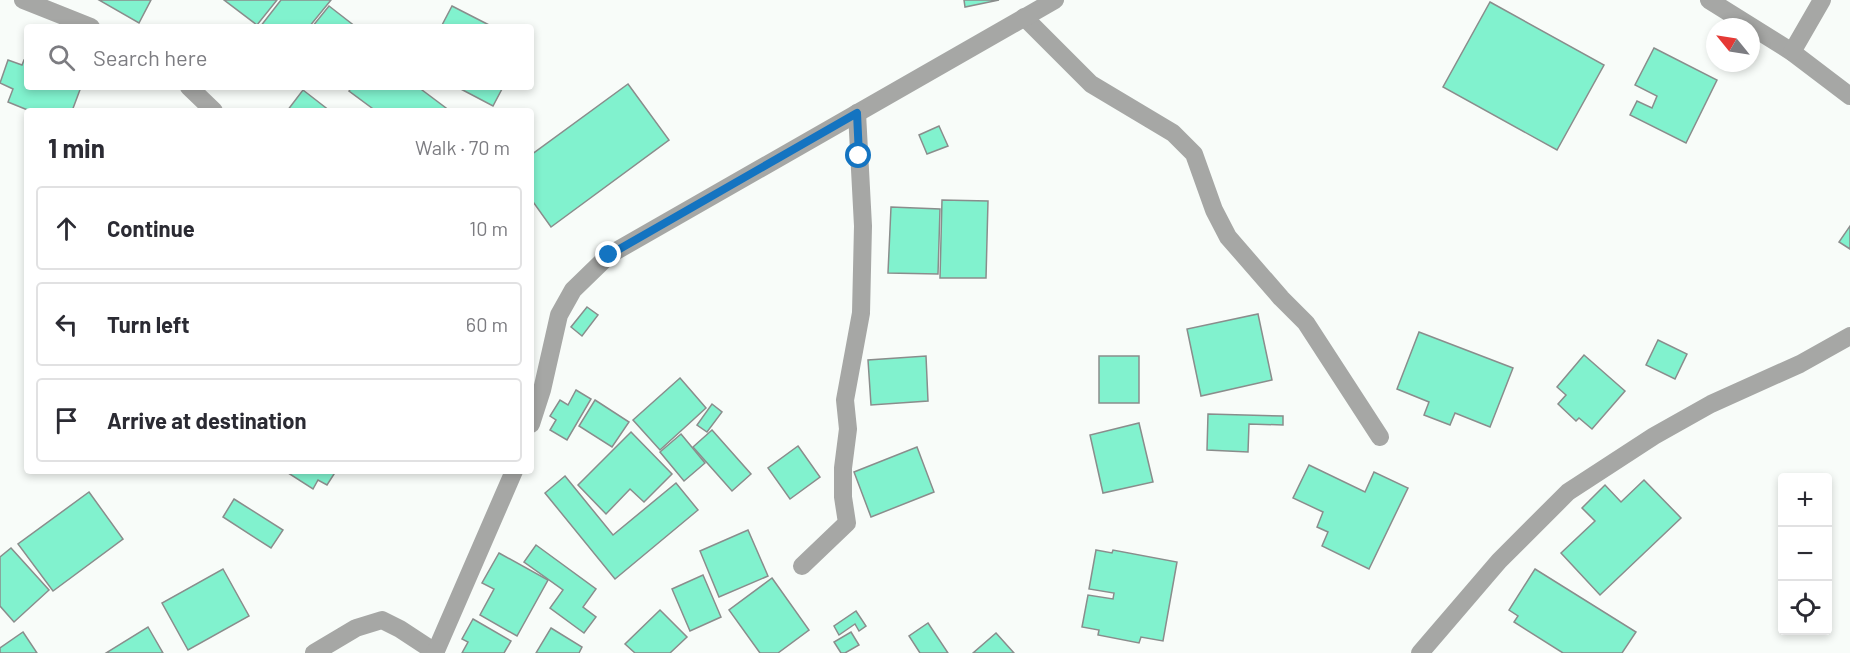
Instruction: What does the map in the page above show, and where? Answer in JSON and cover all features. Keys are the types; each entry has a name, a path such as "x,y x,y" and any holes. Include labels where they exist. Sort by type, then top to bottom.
{"street":[{"path":"23,0 83,24"},
{"path":"534,405 537,386 559,315 573,290 609,255 1055,0"},
{"path":"1709,0 1792,52 1850,96"},
{"path":"1792,52 1821,0"},
{"path":"1024,17 1091,84 1173,132 1194,154 1214,210 1228,237 1306,323 1380,437"},
{"path":"192,90 211,108"},
{"path":"802,566 847,523 843,497 843,468 848,429 845,400 861,313 863,226 857,113"},
{"path":"1420,653 1499,561 1568,492 1654,436 1711,404 1800,364 1850,336"},
{"path":"314,653 356,628 382,620 435,652 513,474"}],"building":[{"path":"99,0 151,0 139,23"},
{"path":"224,0 277,0 256,24"},
{"path":"281,0 331,0 311,24 262,24"},
{"path":"964,0 999,0 965,7"},
{"path":"1490,2 1604,65 1557,150 1443,87"},
{"path":"329,6 352,24 314,24"},
{"path":"452,6 487,24 443,24"},
{"path":"1654,48 1717,80 1686,143 1630,115 1637,101 1652,108 1657,96 1635,85"},
{"path":"8,60 22,65 24,60 24,90 80,90 73,108 24,109 8,102 13,89 0,83"},
{"path":"628,84 669,140 551,227 534,203 534,153"},
{"path":"303,90 326,108 289,108"},
{"path":"422,90 446,108 372,108 349,91"},
{"path":"463,90 501,90 493,106"},
{"path":"939,126 948,146 927,154 919,135"},
{"path":"942,200 988,201 986,278 940,278"},
{"path":"891,207 940,209 938,274 888,273"},
{"path":"1850,226 1850,249 1839,242"},
{"path":"587,307 598,315 582,336 571,327"},
{"path":"1258,314 1272,380 1201,396 1187,329"},
{"path":"1419,332 1513,368 1490,427 1455,413 1450,425 1424,415 1429,402 1397,389"},
{"path":"1658,340 1687,354 1675,379 1646,365"},
{"path":"1584,355 1625,391 1592,429 1579,418 1576,421 1558,404 1566,395 1557,387"},
{"path":"926,356 928,401 871,405 868,360"},
{"path":"1099,356 1139,356 1139,403 1099,403"},
{"path":"680,378 706,408 660,450 633,420"},
{"path":"576,390 591,399 567,440 550,430 556,420 550,416 560,400 568,405"},
{"path":"595,400 629,422 612,447 579,426"},
{"path":"712,404 722,412 707,432 697,425"},
{"path":"1208,414 1283,416 1283,425 1249,424 1248,452 1207,450"},
{"path":"1139,423 1153,482 1103,493 1090,435"},
{"path":"712,430 751,474 732,491 693,447"},
{"path":"631,432 672,474 644,502 630,489 606,514 578,485"},
{"path":"681,434 705,463 684,481 660,452"},
{"path":"798,446 820,477 790,499 768,468"},
{"path":"917,447 934,492 871,517 854,472"},
{"path":"1309,465 1365,492 1374,472 1408,488 1369,569 1322,546 1328,532 1317,527 1323,512 1293,498"},
{"path":"290,474 334,474 327,485 318,480 313,489"},
{"path":"565,476 613,535 676,483 698,510 615,579 545,493"},
{"path":"1644,480 1681,518 1600,595 1561,553 1595,521 1582,508 1605,485 1621,502"},
{"path":"89,492 123,539 53,591 18,544"},
{"path":"234,499 283,530 271,548 223,517"},
{"path":"748,530 768,576 719,597 700,551"},
{"path":"536,545 596,589 583,607 596,617 584,633 550,608 563,590 524,562"},
{"path":"11,548 49,590 14,622 0,606 0,557"},
{"path":"1096,550 1112,553 1113,550 1177,562 1163,641 1141,637 1139,643 1098,635 1099,630 1082,627 1088,595 1113,599 1114,593 1089,589"},
{"path":"499,553 548,580 517,636 480,615 494,589 482,583"},
{"path":"223,569 249,616 188,650 162,603"},
{"path":"1535,569 1636,632 1622,653 1563,653 1514,622 1518,616 1509,610"},
{"path":"703,575 721,617 690,631 672,589"},
{"path":"772,578 809,630 778,653 760,653 729,610"},
{"path":"660,610 687,637 670,653 635,653 625,644"},
{"path":"856,611 866,626 859,631 855,624 839,635 834,626"},
{"path":"473,619 511,641 504,653 462,653 468,642 462,639"},
{"path":"928,623 948,653 920,653 909,636"},
{"path":"148,627 163,653 106,653"},
{"path":"551,628 582,647 579,653 536,653"},
{"path":"23,632 37,653 0,653 0,648"},
{"path":"851,632 859,645 841,653 834,642"},
{"path":"996,633 1014,653 973,653"}],"route":[{"path":"609,255 857,113 859,156"}]}
